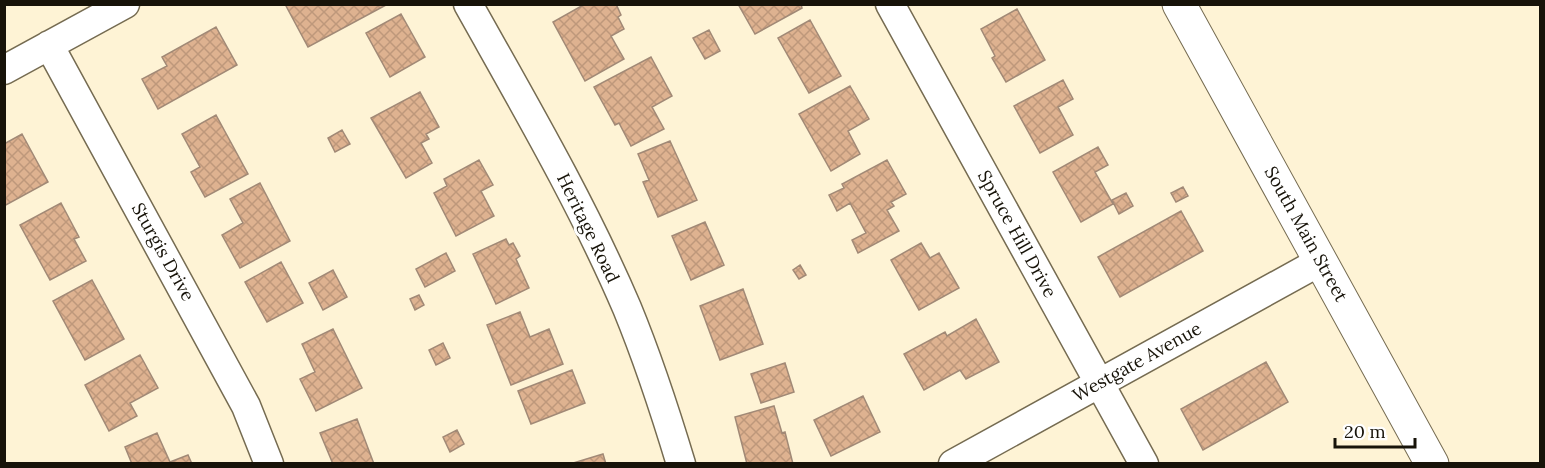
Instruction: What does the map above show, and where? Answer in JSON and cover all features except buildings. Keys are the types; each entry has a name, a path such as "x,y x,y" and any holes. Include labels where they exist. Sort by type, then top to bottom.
{"street":[{"path":"4,70 125,4"},
{"name":"Heritage Road","path":"468,4 547,144 591,230 627,309 681,464"},
{"name":"Spruce Hill Drive","path":"890,4 1144,464"},
{"name":"South Main Street","path":"1179,4 1432,464"},
{"name":"Sturgis Drive","path":"49,45 231,377 246,406 269,464"},
{"name":"Westgate Avenue","path":"953,464 1321,261"}]}
